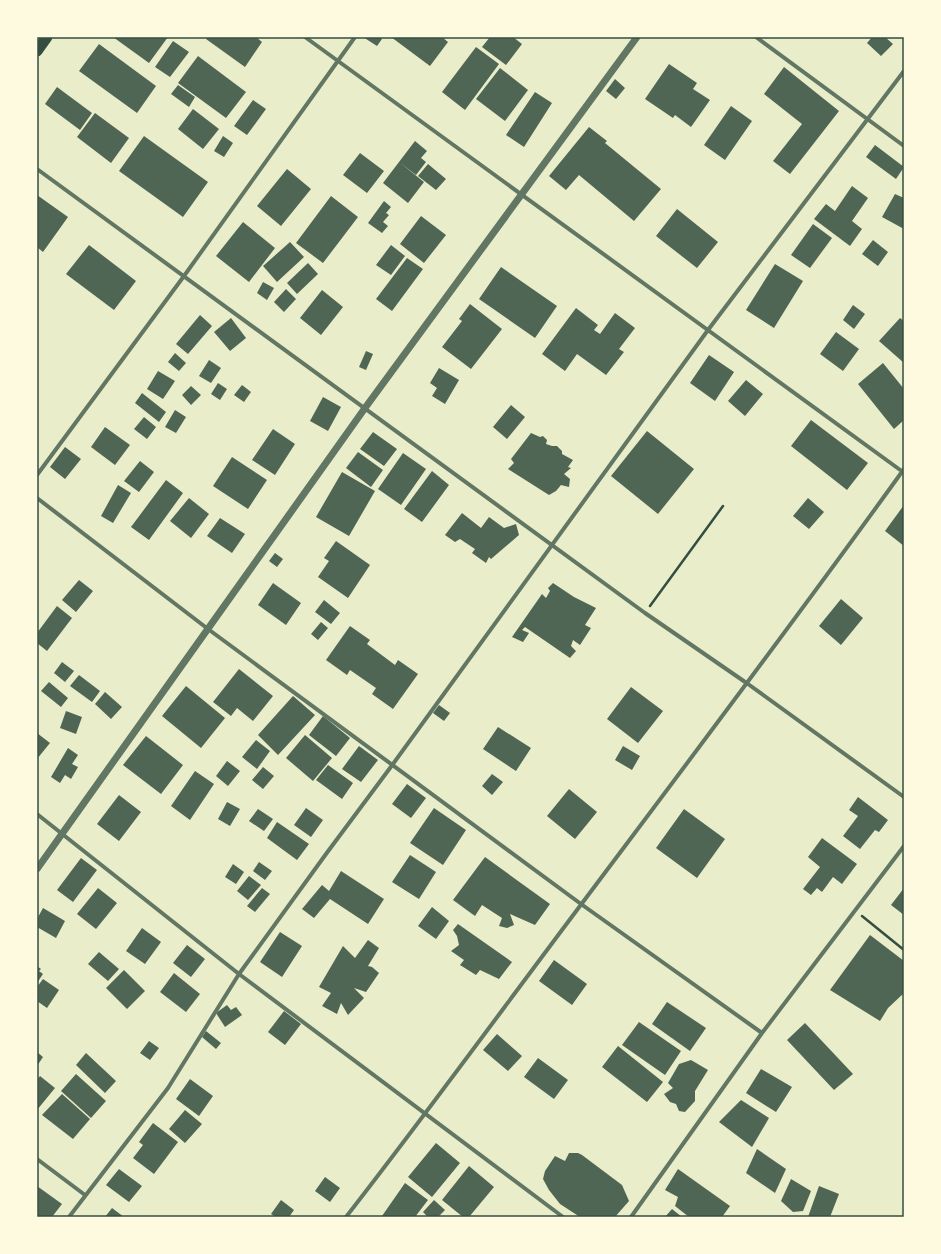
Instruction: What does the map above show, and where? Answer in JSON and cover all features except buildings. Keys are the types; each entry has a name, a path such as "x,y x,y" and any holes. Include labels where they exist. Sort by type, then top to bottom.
{"highway":[{"path":"37,51 48,37"}],"street":[{"path":"305,37 903,471 748,684 581,904 426,1114 346,1217"},
{"path":"37,475 184,276 355,37"},
{"path":"37,869 365,408 637,37"},
{"path":"756,37 904,146"},
{"path":"69,1217 168,1088 239,974 554,544 708,330 904,71"},
{"path":"37,169 554,544 645,613 748,684 904,797"},
{"path":"37,498 208,629 581,904 762,1033"},
{"path":"37,814 62,832 239,974 563,1217"},
{"path":"631,1217 762,1033 904,846"},
{"path":"37,1160 86,1195"}],"path":[{"path":"645,613 723,506"},
{"path":"856,910 904,950"}]}
